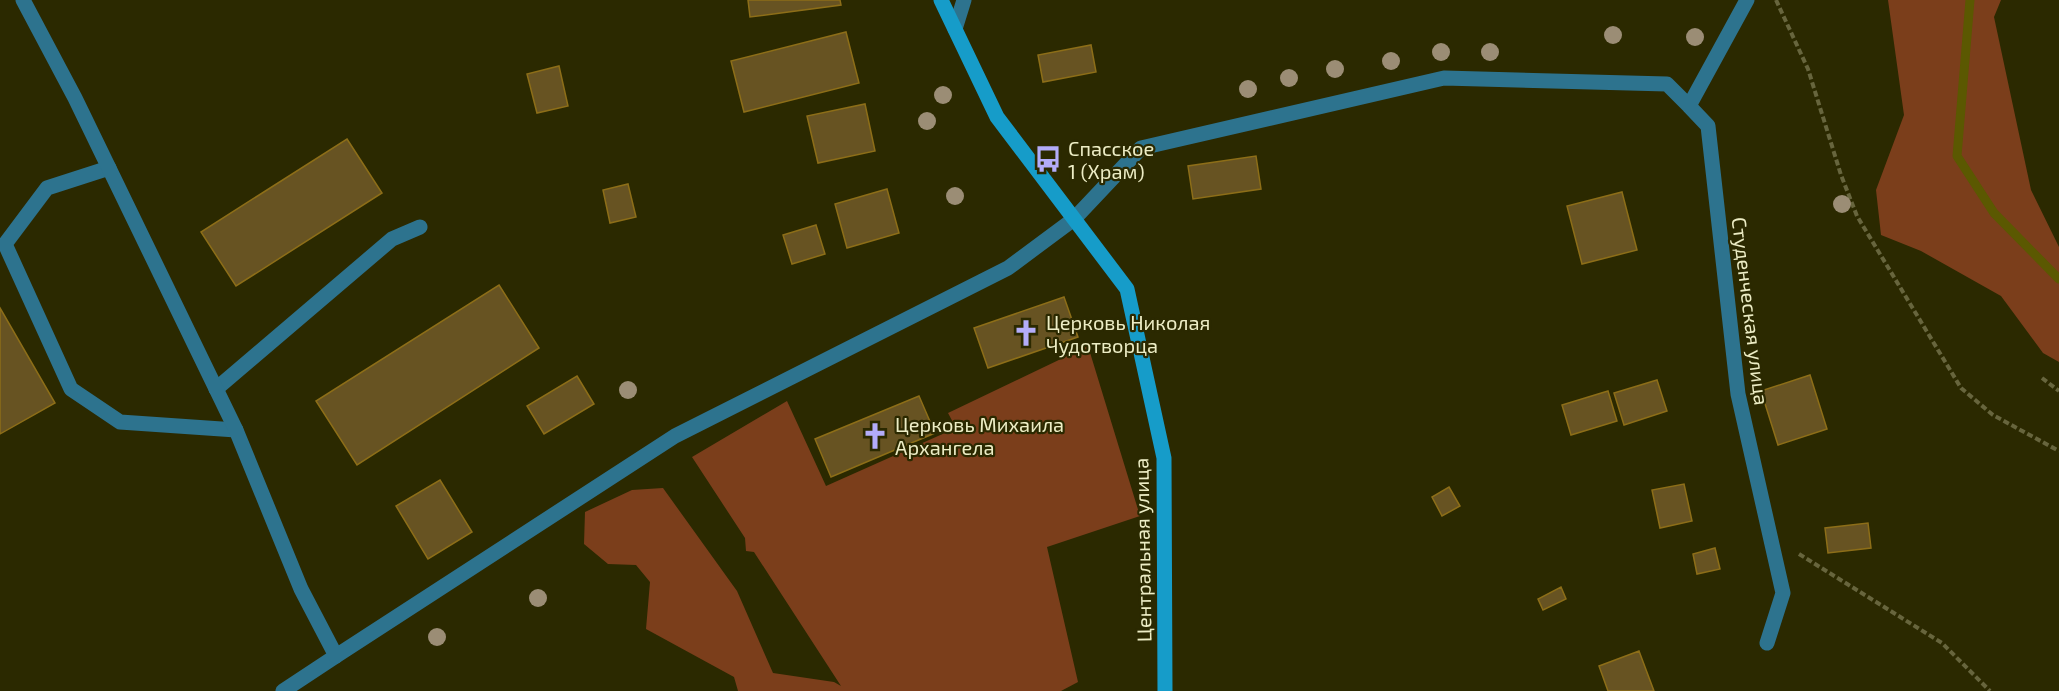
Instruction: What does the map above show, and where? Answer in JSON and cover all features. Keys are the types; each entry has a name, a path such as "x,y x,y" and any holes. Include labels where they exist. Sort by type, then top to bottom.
{"street":[{"path":"23,0 109,168 236,430 301,589 336,656"},
{"name":"Центральная улица","path":"941,0 997,117 1127,289 1164,458 1165,691"},
{"path":"955,29 964,0"},
{"path":"1689,106 1747,0"},
{"name":"Студенческая улица","path":"283,691 675,436 1008,268 1074,219 1141,148 1444,78 1667,84 1708,126 1738,394 1783,593 1767,643"},
{"path":"109,168 46,188 5,244 71,389 120,422 236,430"},
{"path":"216,389 392,239 420,227"}],"path":[{"path":"1776,0 1808,69 1841,175 1857,216 1906,301 1962,388 1993,415 2059,451"},
{"path":"2042,378 2059,392"},
{"path":"1771,536 1942,643 1990,691"}],"shaded area":[{"path":"1888,0 2001,0 1994,17 2031,190 2059,247 2059,362 2043,353 2001,296 1921,251 1881,235 1876,190 1904,115"},
{"path":"1088,346 1140,516 1047,547 1078,682 1061,691 738,691 734,677 646,629 650,582 636,565 608,564 584,544 585,512 632,490 663,488 737,591 773,673 834,682 841,686 754,552 746,551 745,538 692,457 787,401 826,486 956,428 948,413"}],"building":[{"path":"748,0 840,0 841,5 750,17"},
{"path":"846,32 859,83 744,112 731,61"},
{"path":"1091,45 1096,72 1043,82 1038,55"},
{"path":"559,66 568,106 537,113 527,74"},
{"path":"865,104 875,151 818,163 807,116"},
{"path":"347,139 382,193 236,286 201,232"},
{"path":"1256,156 1261,189 1193,199 1188,166"},
{"path":"628,184 636,217 610,223 603,190"},
{"path":"887,189 899,233 847,248 835,204"},
{"path":"1622,192 1637,250 1582,264 1567,206"},
{"path":"816,225 825,254 792,264 783,235"},
{"path":"499,285 539,348 357,465 316,401"},
{"name":"Церковь Николая Чудотворца","path":"1064,297 1078,337 988,368 974,328"},
{"path":"0,308 55,403 0,434"},
{"path":"1810,375 1827,429 1778,445 1761,391"},
{"path":"577,376 594,404 544,434 527,406"},
{"path":"1657,380 1667,411 1624,425 1614,393"},
{"path":"1608,391 1617,421 1571,435 1562,405"},
{"name":"Церковь Михаила Архангела","path":"919,396 935,433 831,477 815,439"},
{"path":"440,480 472,532 428,559 396,506"},
{"path":"1684,484 1692,521 1660,528 1652,490"},
{"path":"1449,487 1460,506 1442,516 1432,497"},
{"path":"1868,523 1871,548 1828,553 1825,528"},
{"path":"1715,548 1720,569 1697,574 1693,554"},
{"path":"1561,587 1566,599 1543,610 1538,599"},
{"path":"1639,651 1654,691 1608,691 1599,666"}],"waterway":[{"path":"1970,0 1957,156 1994,213 2059,279"}],"place":[{"name":"Спасское 1 (Храм)","path":"1048,159"},
{"name":"Церковь Николая Чудотворца","path":"1026,333"},
{"name":"Церковь Михаила Архангела","path":"875,436"}]}
